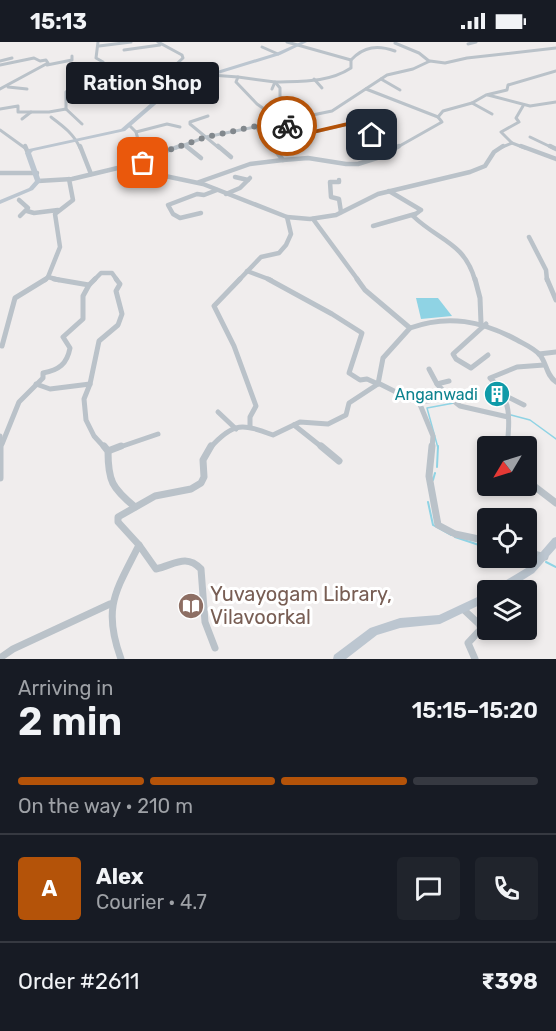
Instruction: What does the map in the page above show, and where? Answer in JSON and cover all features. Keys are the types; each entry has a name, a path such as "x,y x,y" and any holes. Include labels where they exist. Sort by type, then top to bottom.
{"street":[{"path":"82,124 66,108 66,92 83,75 103,62 96,60 99,44 131,42"},
{"path":"287,42 351,60"},
{"path":"28,153 39,147 116,133 129,125 167,92 186,83 278,54 305,42"},
{"path":"211,75 275,82 328,79 348,71 351,68 351,60 363,48 399,42"},
{"path":"468,44 476,42"},
{"path":"124,50 159,43 182,56 183,58 169,71 147,76"},
{"path":"395,43 419,53 429,61"},
{"path":"383,46 395,51"},
{"path":"262,47 278,54"},
{"path":"0,202 31,189 38,181 69,179 110,172 155,159 158,154 206,137 337,110 344,101 381,79 429,61 445,63 467,58 556,48"},
{"path":"0,89 47,64 72,60 72,56"},
{"path":"0,63 34,58 40,61 46,60 47,64"},
{"path":"169,61 178,63"},
{"path":"169,71 186,83"},
{"path":"438,117 443,111 507,90 508,85 556,71"},
{"path":"238,77 236,82 252,101 260,104 300,134"},
{"path":"314,79 322,88"},
{"path":"381,79 400,90"},
{"path":"272,89 275,82"},
{"path":"275,82 280,88 280,97 295,102 309,116"},
{"path":"6,86 27,89"},
{"path":"198,183 250,164 283,160 311,158 334,164 363,163 383,155 401,142 442,122 438,117 366,89"},
{"path":"486,95 523,106 542,108 556,102"},
{"path":"472,103 492,114"},
{"path":"0,109 18,106 20,115"},
{"path":"523,106 516,118 519,122 501,132 512,143 556,159"},
{"path":"20,115 66,108"},
{"path":"20,115 32,112"},
{"path":"46,112 77,140 82,159 91,174"},
{"path":"208,116 190,122 231,157"},
{"path":"45,119 51,117"},
{"path":"136,132 167,124 180,127"},
{"path":"268,143 348,124 372,135 381,133"},
{"path":"129,125 136,132 139,143 158,154"},
{"path":"255,126 283,160"},
{"path":"0,130 24,145 37,173 38,181"},
{"path":"530,137 556,149"},
{"path":"119,149 139,143"},
{"path":"155,159 165,176 198,183 287,218 314,219 341,212 378,194 470,172 485,166 494,152 512,143"},
{"path":"184,145 201,158"},
{"path":"0,173 37,173"},
{"path":"226,194 249,179 235,177"},
{"path":"2,346 15,298 41,284 55,267 60,242 53,227 55,214 74,200 69,179"},
{"path":"339,180 330,182 331,197 339,199 341,212"},
{"path":"201,213 180,218 173,214 168,205 197,194 204,195 217,190"},
{"path":"373,226 415,214 421,210 389,191"},
{"path":"19,200 28,208 27,211"},
{"path":"27,211 34,213 60,210"},
{"path":"20,216 27,211"},
{"path":"415,214 413,216 436,236 450,241 470,263 480,298 483,324"},
{"path":"250,426 250,417 256,406 234,346 214,306 261,257 279,253 286,245 291,234 287,218"},
{"path":"314,219 365,290 410,328"},
{"path":"529,237 546,270 547,284 556,300"},
{"path":"247,271 282,284 291,291 339,315 362,333 350,373 360,380 367,379 398,393 413,393 433,436 429,476 438,525 455,534 477,539"},
{"path":"2,444 19,402 43,378 43,374 60,370 68,360 70,348 63,337 83,319 83,296 89,285 101,273 112,273 120,284 116,291 122,314 118,325 99,341 90,384 84,399 86,420 94,436 108,451 108,468 113,490 135,507"},
{"path":"48,277 64,282 89,285"},
{"path":"215,648 205,622 199,566 183,558 156,569 117,520 135,507 162,494 187,491 196,487 204,477 202,460 207,451 222,436 236,429 250,426 273,435 304,421 328,424 339,419 346,414 349,404 378,384 383,358 410,328 428,321 450,319 483,324 498,329 539,354 549,378 556,382"},
{"path":"483,324 453,354 456,359 471,368 488,355"},
{"path":"539,354 556,352"},
{"path":"509,436 511,429 504,395 500,386 490,378 517,367 544,365"},
{"path":"429,369 437,384 457,404 508,415"},
{"path":"437,384 449,381"},
{"path":"36,384 50,389 90,384"},
{"path":"504,395 524,405"},
{"path":"419,402 450,398"},
{"path":"218,412 236,429"},
{"path":"294,424 339,461"},
{"path":"108,451 158,434"},
{"path":"0,436 2,444 0,478"},
{"path":"537,488 556,503"},
{"path":"515,580 531,570 556,542"},
{"path":"121,659 112,635 110,604 139,545"},
{"path":"537,555 545,557"},
{"path":"338,659 374,631 400,624 440,619 477,602"},
{"path":"0,658 12,649 110,604"},
{"path":"463,609 479,624 481,629 468,643 474,659"}],"water":[{"path":"416,298 438,298 452,316 421,319"}],"waterway":[{"path":"438,448 427,408 454,403"},
{"path":"511,415 530,420 556,439"},
{"path":"437,467 438,448"},
{"path":"433,480 435,473"},
{"path":"428,502 433,525 451,535"},
{"path":"455,537 477,544"},
{"path":"546,562 556,567"}],"way so far":[{"path":"143,163 155,159 158,154 229,131 280,121 287,126"}],"place":[{"name":"Ration Shop","path":"143,163"},
{"name":"Anganwadi","path":"497,394"},
{"name":"Yuvayogam Library, Vilavoorkal","path":"191,606"}],"route":[{"path":"287,126 304,134 348,124 372,135"}]}
